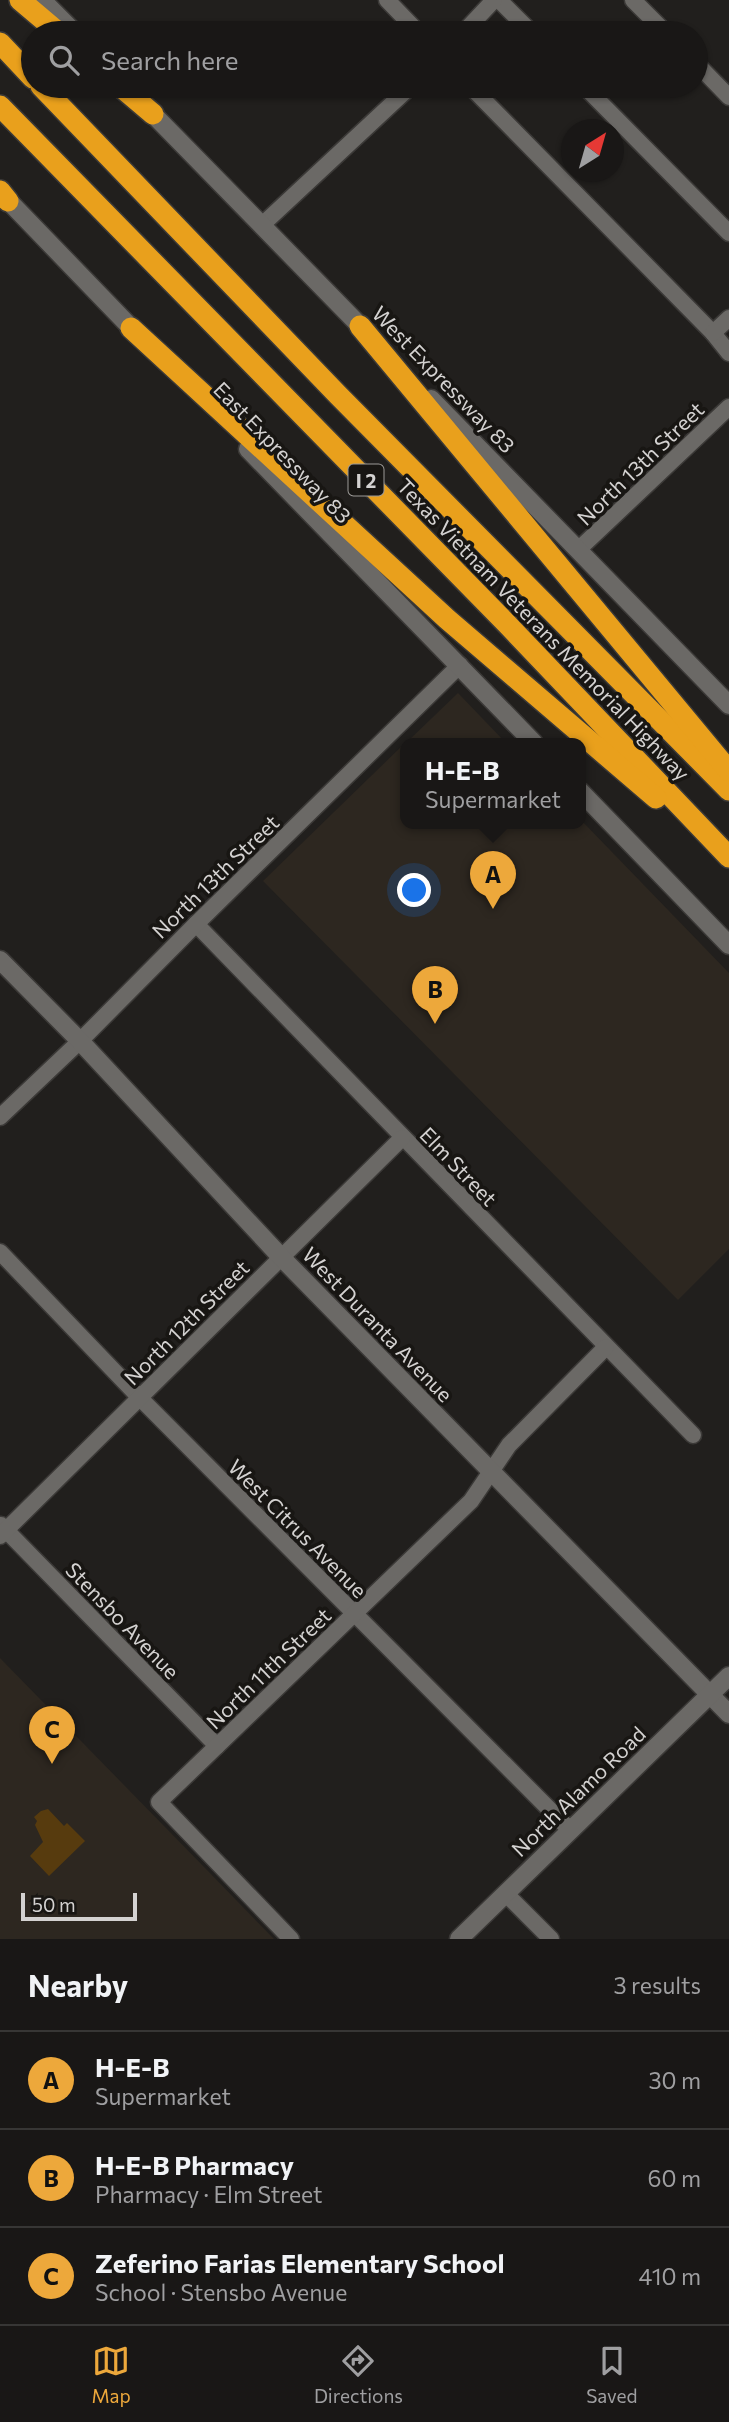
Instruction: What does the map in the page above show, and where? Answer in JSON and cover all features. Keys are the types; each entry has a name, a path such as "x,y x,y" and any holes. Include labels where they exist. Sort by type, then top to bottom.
{"highway":[{"path":"20,0 45,21"},
{"path":"0,43 21,65"},
{"name":"Texas Vietnam Veterans Memorial Highway","path":"53,98 338,395 729,790"},
{"path":"134,98 153,114"},
{"name":"Texas Vietnam Veterans Memorial Highway","path":"0,106 508,625 729,859"},
{"path":"360,326 729,771"},
{"path":"131,328 447,618 729,859"}],"main road":[{"path":"42,0 63,21"},
{"name":"West Expressway 83","path":"138,98 729,705"},
{"name":"East Expressway 83","path":"3,194 529,738"},
{"path":"586,797 729,944"},
{"name":"West Duranta Avenue","path":"0,960 80,1041 281,1257 729,1714"},
{"name":"North Alamo Road","path":"459,1939 729,1676"}],"street":[{"path":"387,0 407,21"},
{"path":"474,21 494,0"},
{"path":"499,0 520,21"},
{"path":"634,0 654,21"},
{"path":"708,75 729,97"},
{"path":"262,225 398,98"},
{"path":"482,98 713,333 729,353"},
{"path":"595,98 729,233"},
{"path":"713,333 729,318"},
{"name":"North 13th Street","path":"579,549 729,407"},
{"name":"North 13th Street","path":"0,1117 460,666"},
{"name":"Elm Street","path":"196,924 693,1436"},
{"name":"North 12th Street","path":"2,1530 140,1398 402,1138"},
{"name":"West Citrus Avenue","path":"0,1252 140,1398 570,1830"},
{"name":"North 11th Street","path":"291,1939 159,1802 471,1501 509,1445 606,1347"},
{"name":"Stensbo Avenue","path":"2,1530 217,1746"},
{"path":"506,1894 551,1939"}],"shaded area":[{"path":"458,693 501,738 411,738"},
{"path":"400,748 400,829 586,829 586,825 729,973 729,1249 678,1300 263,881"},
{"path":"0,1658 207,1870 274,1939 0,1939"},
{"path":"48,1809 64,1826 67,1823 85,1841 49,1876 30,1856 43,1842 34,1817"}],"place":[{"name":"H-E-B","path":"493,909"},
{"name":"H-E-B Pharmacy","path":"435,1024"},
{"name":"Zeferino Farias Elementary School","path":"52,1764"}]}
